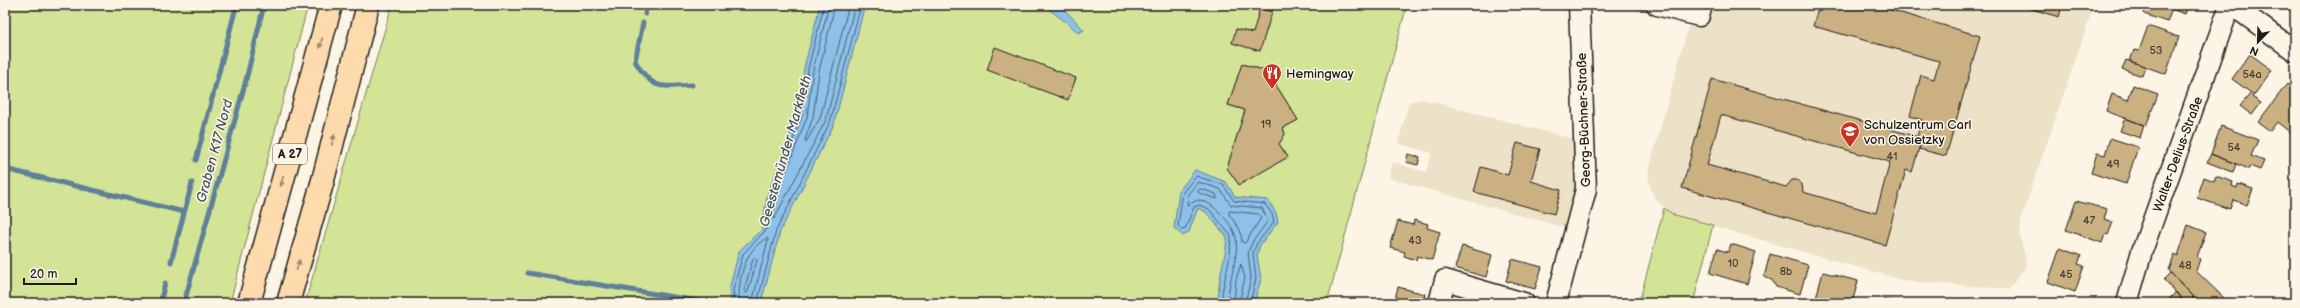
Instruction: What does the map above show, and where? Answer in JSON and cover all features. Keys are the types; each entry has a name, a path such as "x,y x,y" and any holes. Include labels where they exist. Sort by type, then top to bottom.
{"highway":[{"name":"A 27","path":"249,303 331,5"},
{"name":"A 27","path":"288,303 368,5"}],"street":[{"name":"Georg-Büchner-Straße","path":"1556,303 1586,190 1579,5"},
{"path":"1657,5 1699,16 1702,5"},
{"path":"2231,5 2295,51"},
{"name":"Walter-Delius-Straße","path":"2127,303 2142,251 2231,5"},
{"path":"1438,303 1445,280 1524,303"}],"shaded area":[{"name":"Schulzentrum Carl von Ossietzky","path":"1618,5 2094,5 2021,219 2020,237 2027,265 2009,289 1906,281 1674,215 1656,200 1651,190 1648,174 1689,23"},
{"path":"1422,99 1574,139 1576,189 1566,228 1388,178 1392,162 1426,172 1432,153 1398,143 1409,102"}],"green space":[{"path":"5,5 308,5 230,303 5,303"},
{"path":"392,5 1407,5 1327,303 305,303","holes":["1242,64 1267,71 1298,120 1283,128 1285,134 1279,144 1288,157 1239,184 1227,168 1245,110 1228,105"]},
{"path":"1664,208 1674,215 1713,225 1693,303 1639,303"}],"water":[{"name":"Geestemünder Markfleth","path":"820,5 865,5 834,124 780,232 761,303 731,303 729,290 739,251 762,229 767,196 798,114 804,68"},
{"path":"1043,5 1060,5 1084,30 1078,33 1070,25"},
{"path":"1195,170 1226,182 1235,197 1268,200 1276,213 1278,222 1260,245 1257,255 1261,279 1254,303 1219,303 1219,286 1227,237 1206,212 1198,208 1189,232 1183,236 1174,228 1179,191"}],"building":[{"path":"1249,5 1274,5 1272,12"},
{"path":"1819,5 1874,5 1980,36 1946,156 1919,149 1922,138 1917,136 1922,120 1910,116 1921,75 1934,79 1939,61 1813,26"},
{"path":"2018,5 2062,5 2059,17"},
{"path":"2147,5 2159,5 2172,9 2167,22 2144,14"},
{"path":"2159,5 2188,5 2185,14"},
{"path":"1260,8 1272,12 1260,51 1232,43 1236,29 1253,33"},
{"path":"2148,26 2179,37 2166,74 2130,61 2134,50 2139,51"},
{"path":"995,47 1076,78 1068,100 987,70"},
{"path":"2250,54 2272,70 2254,95 2232,79"},
{"path":"2126,60 2145,66 2142,76 2122,69"},
{"path":"1242,64 1267,71 1298,120 1283,128 1285,134 1279,144 1288,157 1239,185 1227,168 1245,110 1228,105"},
{"path":"1712,79 1922,138 1912,172 1906,170 1885,245 1682,188","holes":["1721,115 1890,162 1876,213 1803,192 1802,184 1797,180 1792,180 1786,187 1707,165"]},
{"path":"2287,84 2295,90 2295,127 2291,133 2277,122 2270,131 2258,122"},
{"path":"2133,85 2158,94 2146,126 2106,111 2112,94 2128,100"},
{"path":"2251,93 2254,95 2252,97 2261,103 2252,115 2240,106"},
{"path":"2125,118 2144,125 2140,138 2120,131"},
{"path":"2221,126 2258,140 2251,156 2264,161 2260,170 2250,166 2249,169 2211,154"},
{"path":"2110,138 2138,147 2126,184 2091,173 2097,153 2105,155"},
{"path":"1517,143 1540,149 1531,181 1561,190 1554,214 1474,192 1481,167 1508,175"},
{"path":"1408,154 1420,157 1418,165 1406,162"},
{"path":"2211,154 2236,164 2233,172 2207,162"},
{"path":"2216,176 2233,182 2232,186 2237,188 2238,184 2253,189 2247,205 2233,200 2230,209 2197,198 2204,177 2214,181"},
{"path":"2076,201 2107,209 2104,219 2113,222 2108,235 2105,234 2102,243 2066,230"},
{"path":"1414,220 1428,224 1427,228 1440,232 1432,260 1417,256 1416,260 1404,256 1405,252 1390,248 1398,221 1413,225"},
{"path":"2188,225 2206,232 2197,257 2200,259 2196,271 2227,301 2225,303 2196,303 2192,298 2194,297 2169,270 2175,254 2178,256"},
{"path":"1731,244 1756,252 1747,284 1710,273 1717,249 1728,252"},
{"path":"1462,246 1492,255 1486,277 1455,268"},
{"path":"2060,248 2081,256 2078,264 2084,266 2075,292 2048,282"},
{"path":"1770,254 1808,265 1800,294 1776,287 1772,280 1764,277"},
{"path":"1512,259 1542,267 1535,289 1506,281"},
{"path":"1823,272 1858,281 1852,303 1815,302"},
{"path":"2171,273 2194,297 2192,298 2196,303 2185,303 2164,280"},
{"path":"1398,287 1425,294 1423,303 1394,303"},
{"path":"2176,292 2185,303 2165,303"},
{"path":"1883,300 1933,303 1883,303"},
{"path":"1964,301 1993,302 1993,303 1964,303"}],"waterway":[{"name":"Graben K17 Nord","path":"184,303 246,80 264,5"},
{"path":"645,14 647,5"},
{"path":"196,160 236,7"},
{"path":"643,23 635,61 641,71 647,78 658,85 692,85"},
{"path":"5,169 184,212"},
{"path":"171,262 192,183"},
{"path":"527,273 710,303"},
{"path":"160,303 165,283"}],"place":[{"name":"Hemingway","path":"1272,90"},
{"name":"Schulzentrum Carl von Ossietzky","path":"1850,148"}]}
